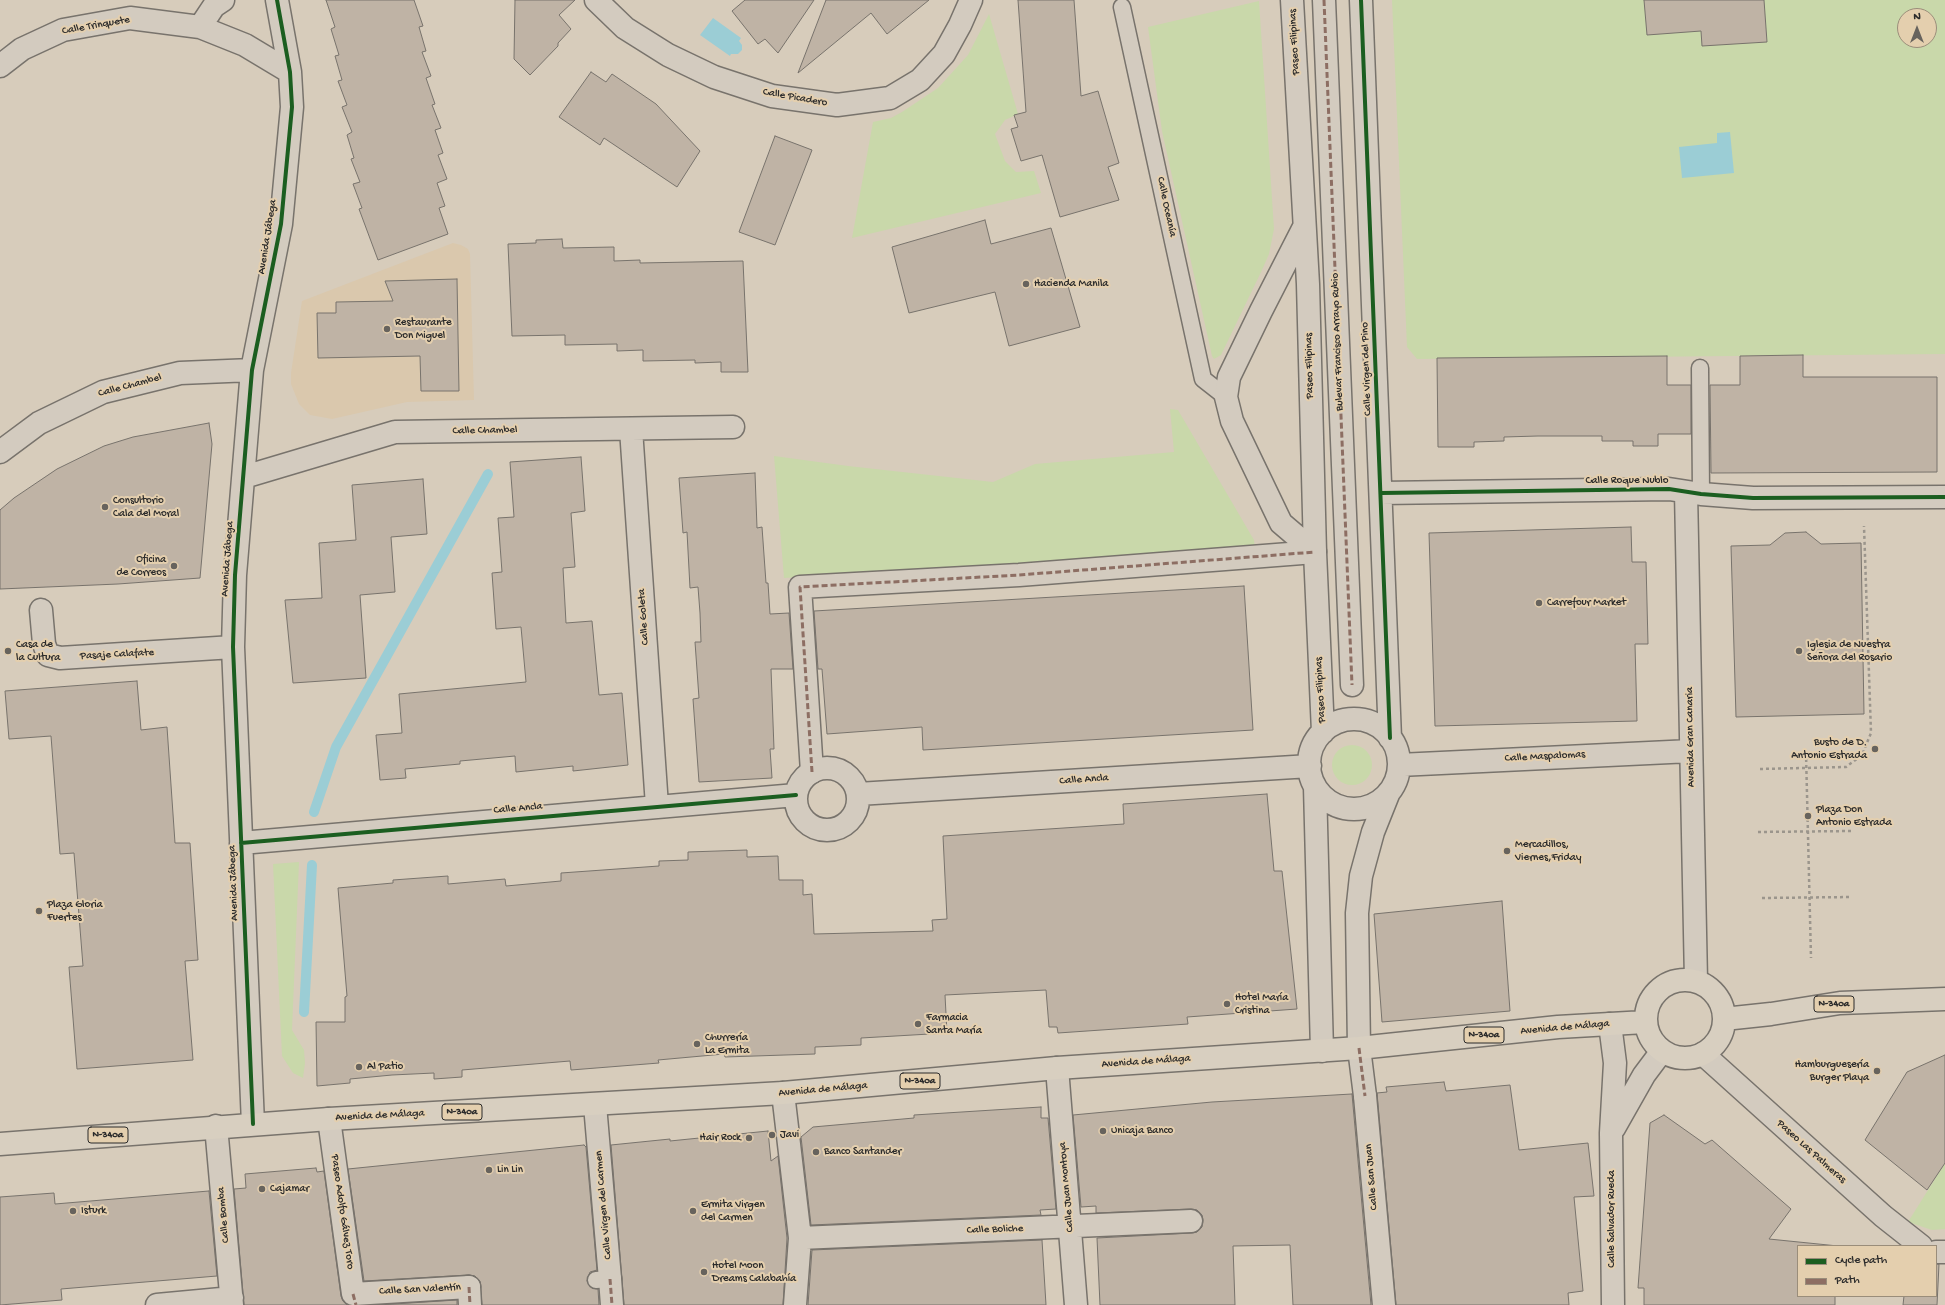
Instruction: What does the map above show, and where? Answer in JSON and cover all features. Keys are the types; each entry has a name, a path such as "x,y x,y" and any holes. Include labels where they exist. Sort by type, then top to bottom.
{"main road":[{"path":"1676,980 1696,981 1709,988 1716,995 1722,1005 1724,1019 1720,1036 1713,1046 1703,1054 1682,1058 1662,1051 1654,1044 1649,1035 1645,1022 1646,1011 1651,997 1662,986 1676,980"},
{"name":"N-340a","path":"1724,1019 1771,1014 1840,1003 1945,999"},
{"name":"Avenida de Málaga","path":"0,1144 216,1126 783,1094 1058,1068 1322,1051 1558,1027 1645,1022"}],"street":[{"path":"200,27 214,6 223,0"},
{"name":"Avenida Jábega","path":"252,1124 233,647 235,575 252,370 281,224 292,107 290,72 277,0"},
{"name":"Calle Picadero","path":"596,0 625,28 668,55 714,77 772,96 837,105 890,98 920,80 944,54 960,25 971,0"},
{"name":"Paseo Filipinas","path":"1292,0 1308,284 1314,552 1323,732"},
{"name":"Bulevar Francisco Arrayo Rubio","path":"1324,0 1352,685"},
{"name":"Calle Virgen del Pino","path":"1361,0 1390,738"},
{"name":"Calle Trinquete","path":"0,66 22,49 63,30 130,18 200,27 245,45 290,72"},
{"path":"1305,226 1229,377 1226,397 1232,421 1280,523 1314,552"},
{"name":"Calle Chambel","path":"0,452 39,422 103,392 180,374 252,370"},
{"name":"Calle Chambel","path":"244,477 395,432 733,427"},
{"name":"Calle Goleta","path":"631,429 657,806"},
{"name":"Calle Roque Nublo","path":"1381,493 1669,489 1694,493 1753,498 1945,497"},
{"name":"Avenida Gran Canaria","path":"1694,493 1691,751 1696,981"},
{"path":"812,772 800,587 1019,575 1314,552"},
{"name":"Pasaje Calafate","path":"41,610 44,644 48,655 60,658 233,647"},
{"path":"1322,1051 1315,787 1310,774 1310,759 1314,744 1323,732 1336,724 1350,720 1366,721 1379,727 1390,738 1397,751 1399,765 1396,780 1389,792 1373,832 1360,883 1357,913 1359,1048"},
{"name":"Calle Maspalomas","path":"1399,765 1691,751"},
{"name":"Calle Ancla","path":"858,794 1310,766"},
{"path":"822,768 832,768 841,771 852,781 858,794 858,805 847,823 838,828 828,830 817,828 808,823 800,815 797,806 796,795 799,786 812,772 822,768"},
{"path":"1315,787 1325,798 1336,806 1350,809 1365,808 1378,802 1389,792"},
{"name":"Calle Ancla","path":"242,843 796,795"},
{"name":"Calle Salvador Rueda","path":"1610,1024 1615,1063 1611,1133 1613,1305"},
{"name":"Calle San Juan","path":"1359,1048 1365,1096 1384,1305"},
{"path":"1611,1133 1644,1075 1662,1051"},
{"name":"Paseo Las Palmeras","path":"1703,1054 1883,1216 1920,1245"},
{"name":"Calle Juan Montoya","path":"1058,1068 1076,1305"},
{"path":"783,1094 800,1238 795,1305"},
{"name":"Calle Virgen del Carmen","path":"595,1105 603,1280 612,1305"},
{"name":"Paseo Adolfo Gálvez Toro","path":"329,1119 355,1300"},
{"name":"Calle Bomba","path":"216,1126 232,1302"},
{"name":"Calle Boliche","path":"800,1238 1071,1228 1191,1221"},
{"name":"Calle San Valentín","path":"355,1300 469,1296"},
{"path":"157,1305 232,1302"}],"lane":[{"name":"Calle Oceanía","path":"1122,7 1203,379 1226,397"},
{"path":"1694,493 1700,368"}],"path":[{"path":"1760,769 1846,767 1862,755 1871,733 1863,497"},
{"path":"1806,753 1811,958"},
{"path":"1758,832 1852,831"},
{"path":"1762,898 1852,897"}],"shaded area":[{"path":"453,243 468,249 470,254 474,400 407,402 332,419 310,415 299,404 291,384 291,373 302,301"}],"green space":[{"path":"1392,0 1945,0 1945,354 1417,359 1407,347"},
{"path":"1259,1 1274,229 1269,254 1262,270 1221,355 1214,359 1212,356 1162,131 1148,27"},
{"path":"989,14 1018,114 1005,120 995,134 1005,161 1016,172 1034,171 1041,193 852,238 873,122 891,118 938,88 968,55"},
{"path":"1170,409 1178,410 1254,540 1255,549 784,578 774,456 848,466 993,482 1035,464 1174,452"},
{"path":"1356,745 1363,748 1369,754 1372,765 1371,773 1363,782 1356,785 1348,785 1341,782 1333,773 1332,761 1335,754 1344,746"},
{"path":"299,862 292,1030 304,1050 305,1063 303,1078 293,1073 282,1056 273,864"},
{"path":"1945,1163 1945,1229 1932,1230 1908,1222"}],"water":[{"path":"713,18 741,38 739,41 742,45 742,50 738,54 731,54 730,56 700,35"},
{"path":"1730,132 1734,173 1682,178 1679,147 1717,143 1717,133"}],"building":[{"path":"326,0 414,0 423,26 419,27 426,51 422,52 431,76 426,78 435,104 432,105 441,128 435,130 443,153 438,155 447,179 437,183 445,206 439,208 448,234 378,260 359,209 362,208 353,184 360,182 351,159 354,158 347,135 352,132 342,107 347,105 338,81 342,80 335,56 339,55 331,29 335,27"},
{"path":"515,0 575,0 559,15 571,29 558,43 558,46 530,75 514,59"},
{"path":"745,0 814,0 778,53 765,39 758,44 732,11"},
{"path":"826,0 929,0 887,34 871,13 798,73"},
{"path":"1018,0 1074,0 1081,96 1098,91 1119,163 1108,167 1119,200 1060,217 1042,155 1021,161 1011,129 1018,127 1014,115 1026,112"},
{"path":"1644,0 1764,0 1767,42 1702,46 1701,31 1647,35"},
{"path":"591,72 606,82 612,74 656,104 700,151 677,187 604,138 600,145 559,117"},
{"path":"775,136 812,150 775,245 739,232"},
{"name":"Hacienda Manila","path":"985,220 991,244 1051,228 1080,327 1009,346 995,292 909,313 892,247"},
{"path":"562,239 563,248 614,247 614,261 640,260 640,263 743,261 748,372 721,372 721,362 695,363 695,360 643,361 643,350 617,351 617,344 565,345 565,335 512,336 508,244 536,243 536,240"},
{"name":"Restaurante Don Miguel","path":"457,279 459,391 421,391 420,356 318,358 317,313 336,313 336,302 393,301 385,281"},
{"path":"1803,355 1803,377 1937,377 1937,472 1711,473 1710,385 1740,385 1740,356"},
{"path":"1667,356 1667,385 1691,385 1691,434 1658,434 1658,446 1633,446 1633,441 1602,441 1602,436 1538,436 1504,437 1504,441 1474,442 1474,447 1438,447 1437,358"},
{"name":"Consultorio Cala del Moral","path":"209,423 212,444 200,578 118,584 0,589 0,510 14,498 57,469 104,446 133,437"},
{"path":"581,457 585,511 571,513 575,567 563,568 566,623 592,621 599,695 622,693 628,765 573,771 573,766 516,772 515,756 460,761 460,764 405,769 406,778 380,780 376,735 402,733 399,694 526,682 521,627 496,629 492,573 502,572 498,518 514,517 510,462"},
{"path":"755,473 757,528 762,527 770,614 789,613 793,669 771,669 774,749 770,749 772,778 699,782 693,699 699,698 695,642 701,642 700,613 698,587 690,588 687,532 683,533 679,478"},
{"path":"423,479 427,534 391,537 395,592 360,595 366,678 293,683 285,600 322,598 319,543 356,540 352,485"},
{"name":"Carrefour Market","path":"1631,527 1632,562 1646,562 1648,644 1635,644 1637,721 1435,726 1429,533"},
{"name":"Iglesia de Nuestra Señora del Rosario","path":"1806,532 1821,544 1861,543 1864,714 1736,717 1731,546 1770,545 1785,533"},
{"path":"1244,586 1253,730 923,750 922,727 827,734 822,669 818,669 814,611"},
{"path":"137,681 141,730 167,727 175,843 190,843 198,960 185,961 193,1060 77,1069 69,967 83,966 74,853 60,854 51,736 9,739 5,691"},
{"path":"1267,794 1274,871 1282,871 1297,1009 1187,1017 1188,1024 1058,1033 1057,1027 1049,1027 1046,990 945,995 947,1033 861,1038 861,1045 815,1047 815,1054 725,1057 724,1054 658,1060 659,1063 571,1070 570,1061 462,1070 462,1077 434,1079 434,1073 392,1075 350,1079 350,1083 317,1086 316,1022 345,1022 345,997 347,996 338,888 393,883 393,880 448,876 448,884 505,879 506,886 561,881 561,873 659,866 659,861 688,860 688,852 747,850 747,857 778,856 779,880 803,880 803,895 812,894 814,934 933,931 932,920 947,919 943,836 1124,824 1123,804"},
{"path":"1502,901 1510,1011 1382,1022 1374,914"},
{"path":"1945,1055 1945,1163 1927,1190 1865,1140 1907,1072"},
{"path":"1444,1082 1446,1091 1510,1085 1519,1150 1588,1143 1594,1196 1574,1197 1583,1291 1568,1293 1569,1305 1396,1305 1377,1093 1387,1092 1386,1087"},
{"path":"1352,1094 1371,1305 1293,1305 1290,1245 1233,1246 1235,1305 1100,1305 1097,1238 1192,1233 1197,1232 1202,1227 1203,1220 1202,1215 1197,1210 1191,1209 1096,1213 1096,1206 1081,1207 1073,1115 1212,1102"},
{"path":"1041,1107 1041,1118 1048,1118 1056,1209 1040,1210 1041,1215 811,1225 801,1137 813,1127 914,1118 914,1115"},
{"path":"1664,1115 1705,1144 1712,1140 1791,1209 1769,1239 1828,1245 1797,1245 1797,1297 1835,1297 1835,1305 1644,1305 1644,1288 1638,1288 1650,1123"},
{"path":"768,1131 771,1161 778,1156 787,1238 783,1305 624,1305 611,1145 670,1139 670,1141"},
{"path":"584,1145 586,1147 597,1270 590,1272 587,1281 592,1288 598,1289 599,1305 482,1305 480,1281 475,1276 469,1275 364,1281 348,1169"},
{"path":"316,1168 317,1172 324,1171 341,1296 347,1305 244,1305 234,1189 246,1188 245,1174"},
{"path":"209,1191 217,1276 61,1289 62,1300 0,1305 0,1197 54,1193 55,1204"},
{"path":"1042,1240 1046,1305 808,1305 812,1250"},
{"path":"1937,1264 1939,1264 1937,1305 1903,1305 1904,1297 1937,1297"},
{"path":"457,1300 457,1305 378,1305"}],"waterway":[{"path":"314,812 336,747 488,474"},
{"path":"304,1012 312,865"}],"marked path":[{"path":"1324,0 1352,685"},
{"path":"812,772 800,587 1019,575 1315,552"},
{"path":"1359,1048 1365,1096"},
{"path":"610,1279 612,1305"},
{"path":"469,1287 470,1305"},
{"path":"353,1294 356,1305"}],"cycle path":[{"path":"253,1124 233,647 235,575 252,370 281,224 292,107 290,72 277,0"},
{"path":"1361,0 1390,738"},
{"path":"1381,493 1669,489 1701,494 1753,498 1945,497"},
{"path":"241,843 796,795"}],"place":[{"name":"Hacienda Manila","path":"1026,284"},
{"name":"Restaurante Don Miguel","path":"387,329"},
{"name":"Consultorio Cala del Moral","path":"105,507"},
{"name":"Oficina de Correos","path":"174,566"},
{"name":"Carrefour Market","path":"1539,603"},
{"name":"Casa de la Cultura","path":"8,651"},
{"name":"Iglesia de Nuestra Señora del Rosario","path":"1799,651"},
{"name":"Busto de D. Antonio Estrada","path":"1875,749"},
{"name":"Plaza Don Antonio Estrada","path":"1808,816"},
{"name":"Mercadillos, Viernes,Friday","path":"1507,851"},
{"name":"Plaza Gloria Fuertes","path":"39,911"},
{"name":"Hotel María Cristina","path":"1227,1004"},
{"name":"Farmacia Santa María","path":"918,1024"},
{"name":"Churrería La Ermita","path":"697,1044"},
{"name":"Al Patio","path":"359,1067"},
{"name":"Hamburguesería Burger Playa","path":"1877,1071"},
{"name":"Unicaja Banco","path":"1103,1131"},
{"name":"Javi","path":"772,1135"},
{"name":"Hair Rock","path":"749,1138"},
{"name":"Banco Santander","path":"816,1152"},
{"name":"Lin Lin","path":"489,1170"},
{"name":"Cajamar","path":"262,1189"},
{"name":"Isturk","path":"73,1211"},
{"name":"Ermita Virgen del Carmen","path":"693,1211"},
{"name":"Hotel Moon Dreams Calabahía","path":"704,1272"}]}
